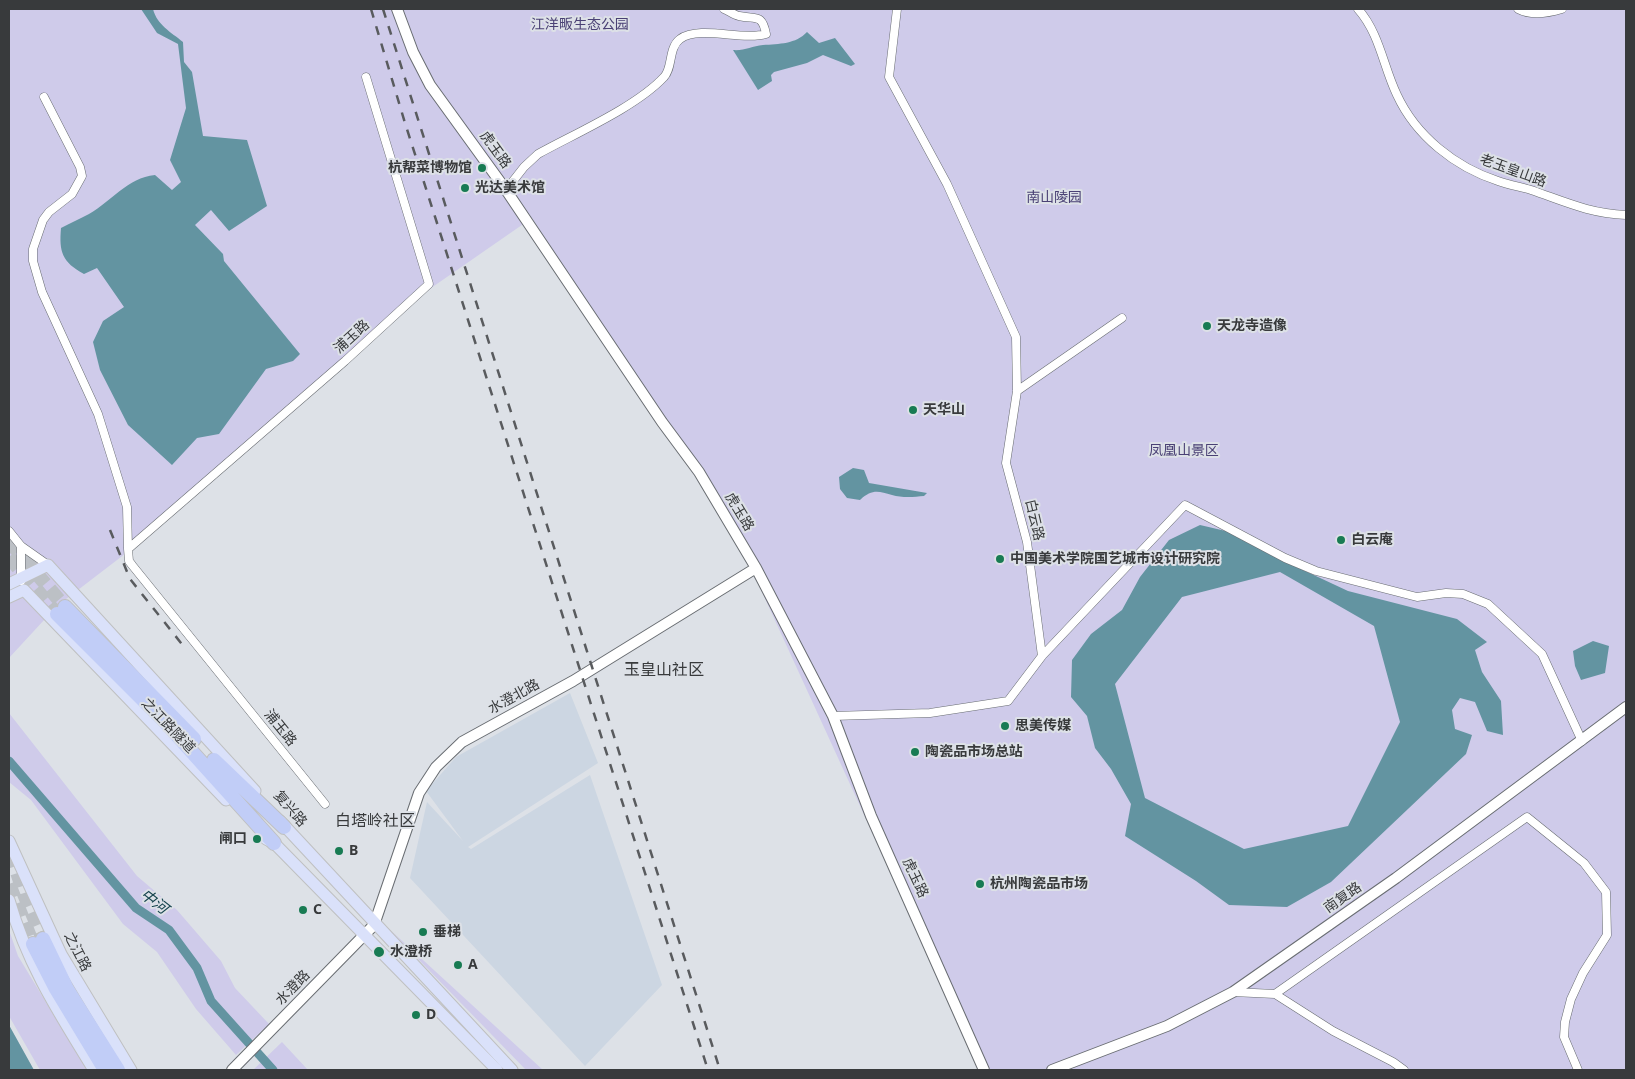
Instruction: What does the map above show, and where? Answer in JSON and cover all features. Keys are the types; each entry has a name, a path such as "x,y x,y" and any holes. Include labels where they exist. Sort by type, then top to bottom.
{"highway":[{"name":"之江路隧道","path":"274,843 61,610 227,774 284,827"},
{"path":"105,1070 56,989 38,941 118,1070"}],"main road":[{"path":"9,597 48,565"},
{"name":"复兴路","path":"48,565 228,760 284,827 374,925 512,1070"},
{"path":"9,584 22,585 261,835 274,843 363,936 497,1070"},
{"name":"之江路","path":"9,841 61,954 131,1070"},
{"path":"9,900 19,934 42,986 94,1070"}],"street":[{"name":"虎玉路","path":"398,9 413,52 430,85 506,190 662,422 699,472 756,568 833,716 871,816 984,1070"},
{"path":"506,190 524,167 538,154 642,97 666,75 672,53 679,40 693,34 726,33 754,38 766,34 764,24 758,18 739,16 724,9"},
{"name":"白云路","path":"896,9 889,77 947,184 1016,337 1017,391 1006,463 1027,542 1042,656"},
{"name":"老玉皇山路","path":"1358,9 1374,31 1397,95 1414,124 1428,139 1450,157 1499,182 1530,190 1580,209 1626,215"},
{"path":"1518,9 1533,13 1549,13 1562,9"},
{"name":"浦玉路","path":"128,549 345,361 428,284 366,77"},
{"name":"浦玉路","path":"44,97 80,167 82,176 72,194 49,212 37,233 33,248 36,276 98,414 127,507 129,561 325,804"},
{"path":"1017,391 1122,318"},
{"path":"833,716 930,713 1008,701 1042,656 1185,505 1285,558 1316,571 1417,597 1446,593 1462,594 1488,604 1542,654 1582,741"},
{"path":"9,531 21,546 48,565"},
{"path":"21,546 22,585"},
{"name":"水澄北路","path":"374,925 419,793 448,754 462,742 573,681 756,568"},
{"name":"南复路","path":"1056,1070 1167,1026 1233,992 1396,878 1626,707"},
{"path":"1275,994 1527,817 1584,863 1606,892 1607,935 1583,973 1571,999 1565,1022 1564,1037 1578,1070"},
{"name":"水澄路","path":"232,1070 374,925"},
{"path":"1233,992 1275,994 1333,1031 1404,1070"}],"shaded area":[{"path":"570,693 598,763 468,847 471,849 590,775 662,985 585,1066 410,878 427,802 463,841 426,791 456,757"}],"green space":[{"name":"凤凰山景区","path":"9,9 1626,9 1626,1070 981,1070 740,544 532,218 408,304 134,547 57,606 9,658"},
{"path":"9,713 137,876 177,910 221,961 235,988 269,1024 236,1055 196,1009 157,952 123,924 31,800 9,782"},
{"path":"387,927 543,1070 526,1070"},
{"path":"9,930 18,956 87,1070 40,1070 9,1016"},
{"path":"282,1042 308,1070 253,1070"}],"water":[{"path":"141,9 153,9 161,24 183,42 184,62 192,72 203,136 247,140 267,206 229,231 211,210 195,225 223,254 224,261 300,354 293,361 266,369 219,434 197,438 172,465 128,425 100,370 93,342 103,321 124,307 97,268 84,274 77,270 64,256 61,244 61,228 97,209 128,185 145,177 155,175 172,190 181,182 170,160 186,108 178,44 157,33"},
{"path":"807,32 819,43 835,38 855,64 851,66 823,55 807,63 774,72 771,75 772,81 758,90 733,50 787,43 798,39"},
{"path":"853,468 864,470 869,483 927,493 924,496 908,497 875,492 868,494 860,500 847,498 840,489 839,477"},
{"path":"1200,525 1230,532 1273,556 1348,591 1457,619 1487,642 1475,650 1482,672 1501,701 1503,735 1487,731 1475,702 1460,698 1452,710 1455,729 1472,735 1466,754 1331,882 1287,907 1229,905 1196,881 1125,836 1131,804 1111,769 1095,748 1087,716 1071,697 1072,660 1091,634 1122,610 1140,577 1169,540","holes":["1280,572 1374,626 1400,722 1348,826 1244,849 1145,798 1115,684 1182,597"]},
{"path":"1593,641 1609,646 1605,673 1581,680 1575,666 1573,651"},
{"path":"9,1025 34,1070 9,1070"}],"waterway":[{"name":"中河","path":"9,761 136,908 169,930 197,968 211,1001 273,1070"}],"tunnel":[{"path":"9,541 65,607"},
{"path":"9,557 57,614"},
{"path":"11,853 24,894 43,939"},
{"path":"9,884 33,944"}],"railway":[{"path":"371,9 405,123 708,1070"},
{"path":"383,9 720,1070"},
{"path":"110,530 130,579 185,648"}],"place":[{"name":"杭帮菜博物馆","path":"482,168"},
{"name":"光达美术馆","path":"465,188"},
{"name":"天龙寺造像","path":"1207,326"},
{"name":"天华山","path":"913,410"},
{"name":"白云庵","path":"1341,540"},
{"name":"中国美术学院国艺城市设计研究院","path":"1000,559"},
{"name":"思美传媒","path":"1005,726"},
{"name":"陶瓷品市场总站","path":"915,752"},
{"name":"闸口","path":"257,839"},
{"name":"B","path":"339,851"},
{"name":"杭州陶瓷品市场","path":"980,884"},
{"name":"C","path":"303,910"},
{"name":"垂梯","path":"423,932"},
{"name":"水澄桥","path":"379,952"},
{"name":"A","path":"458,965"},
{"name":"D","path":"416,1015"}],"district":[{"name":"玉皇山社区","path":"664,670"},
{"name":"白塔岭社区","path":"375,821"}],"park label":[{"name":"江洋畈生态公园","path":"580,25"},
{"name":"南山陵园","path":"1054,198"}]}
